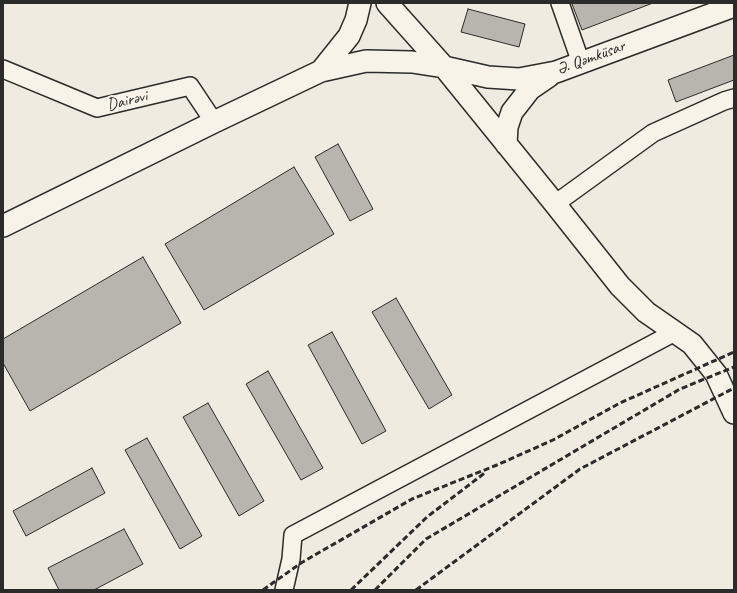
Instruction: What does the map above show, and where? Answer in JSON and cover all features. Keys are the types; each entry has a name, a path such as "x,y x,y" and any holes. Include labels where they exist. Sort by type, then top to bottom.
{"main road":[{"path":"322,72 349,36 356,20 360,3"},
{"path":"387,3 444,67 620,286 646,312 692,344 716,374 734,413"},
{"name":"Ə. Qəmküsar","path":"3,226 214,122 322,72 366,61 412,62 444,67 488,77 519,79 556,72 734,6"},
{"path":"506,144 507,126 512,112 530,89 556,72"}],"street":[{"path":"560,3 581,63"},
{"name":"Dairəvi","path":"3,69 97,108 190,86 214,122"},
{"path":"555,204 653,133 724,101 734,98"},
{"path":"284,590 291,559 293,535 675,332"}],"building":[{"path":"653,3 582,30 572,4"},
{"path":"468,9 525,24 519,47 461,32"},
{"path":"734,55 734,80 676,102 668,80"},
{"path":"338,144 373,209 350,221 315,157"},
{"path":"294,167 334,234 204,310 165,244"},
{"path":"143,257 181,323 30,411 3,363 3,339"},
{"path":"396,298 452,395 429,409 372,312"},
{"path":"332,332 386,431 362,444 308,345"},
{"path":"268,371 323,468 301,480 246,384"},
{"path":"208,403 264,501 239,516 183,417"},
{"path":"147,438 202,536 180,549 125,450"},
{"path":"92,468 105,493 26,536 13,511"},
{"path":"124,529 143,564 94,590 59,590 48,568"}],"railway":[{"path":"263,590 301,563 412,499 497,465 553,440 620,403 734,352"},
{"path":"375,590 426,539 680,389 734,367"},
{"path":"416,590 580,469 734,388"},
{"path":"351,590 427,517 486,472"}]}
